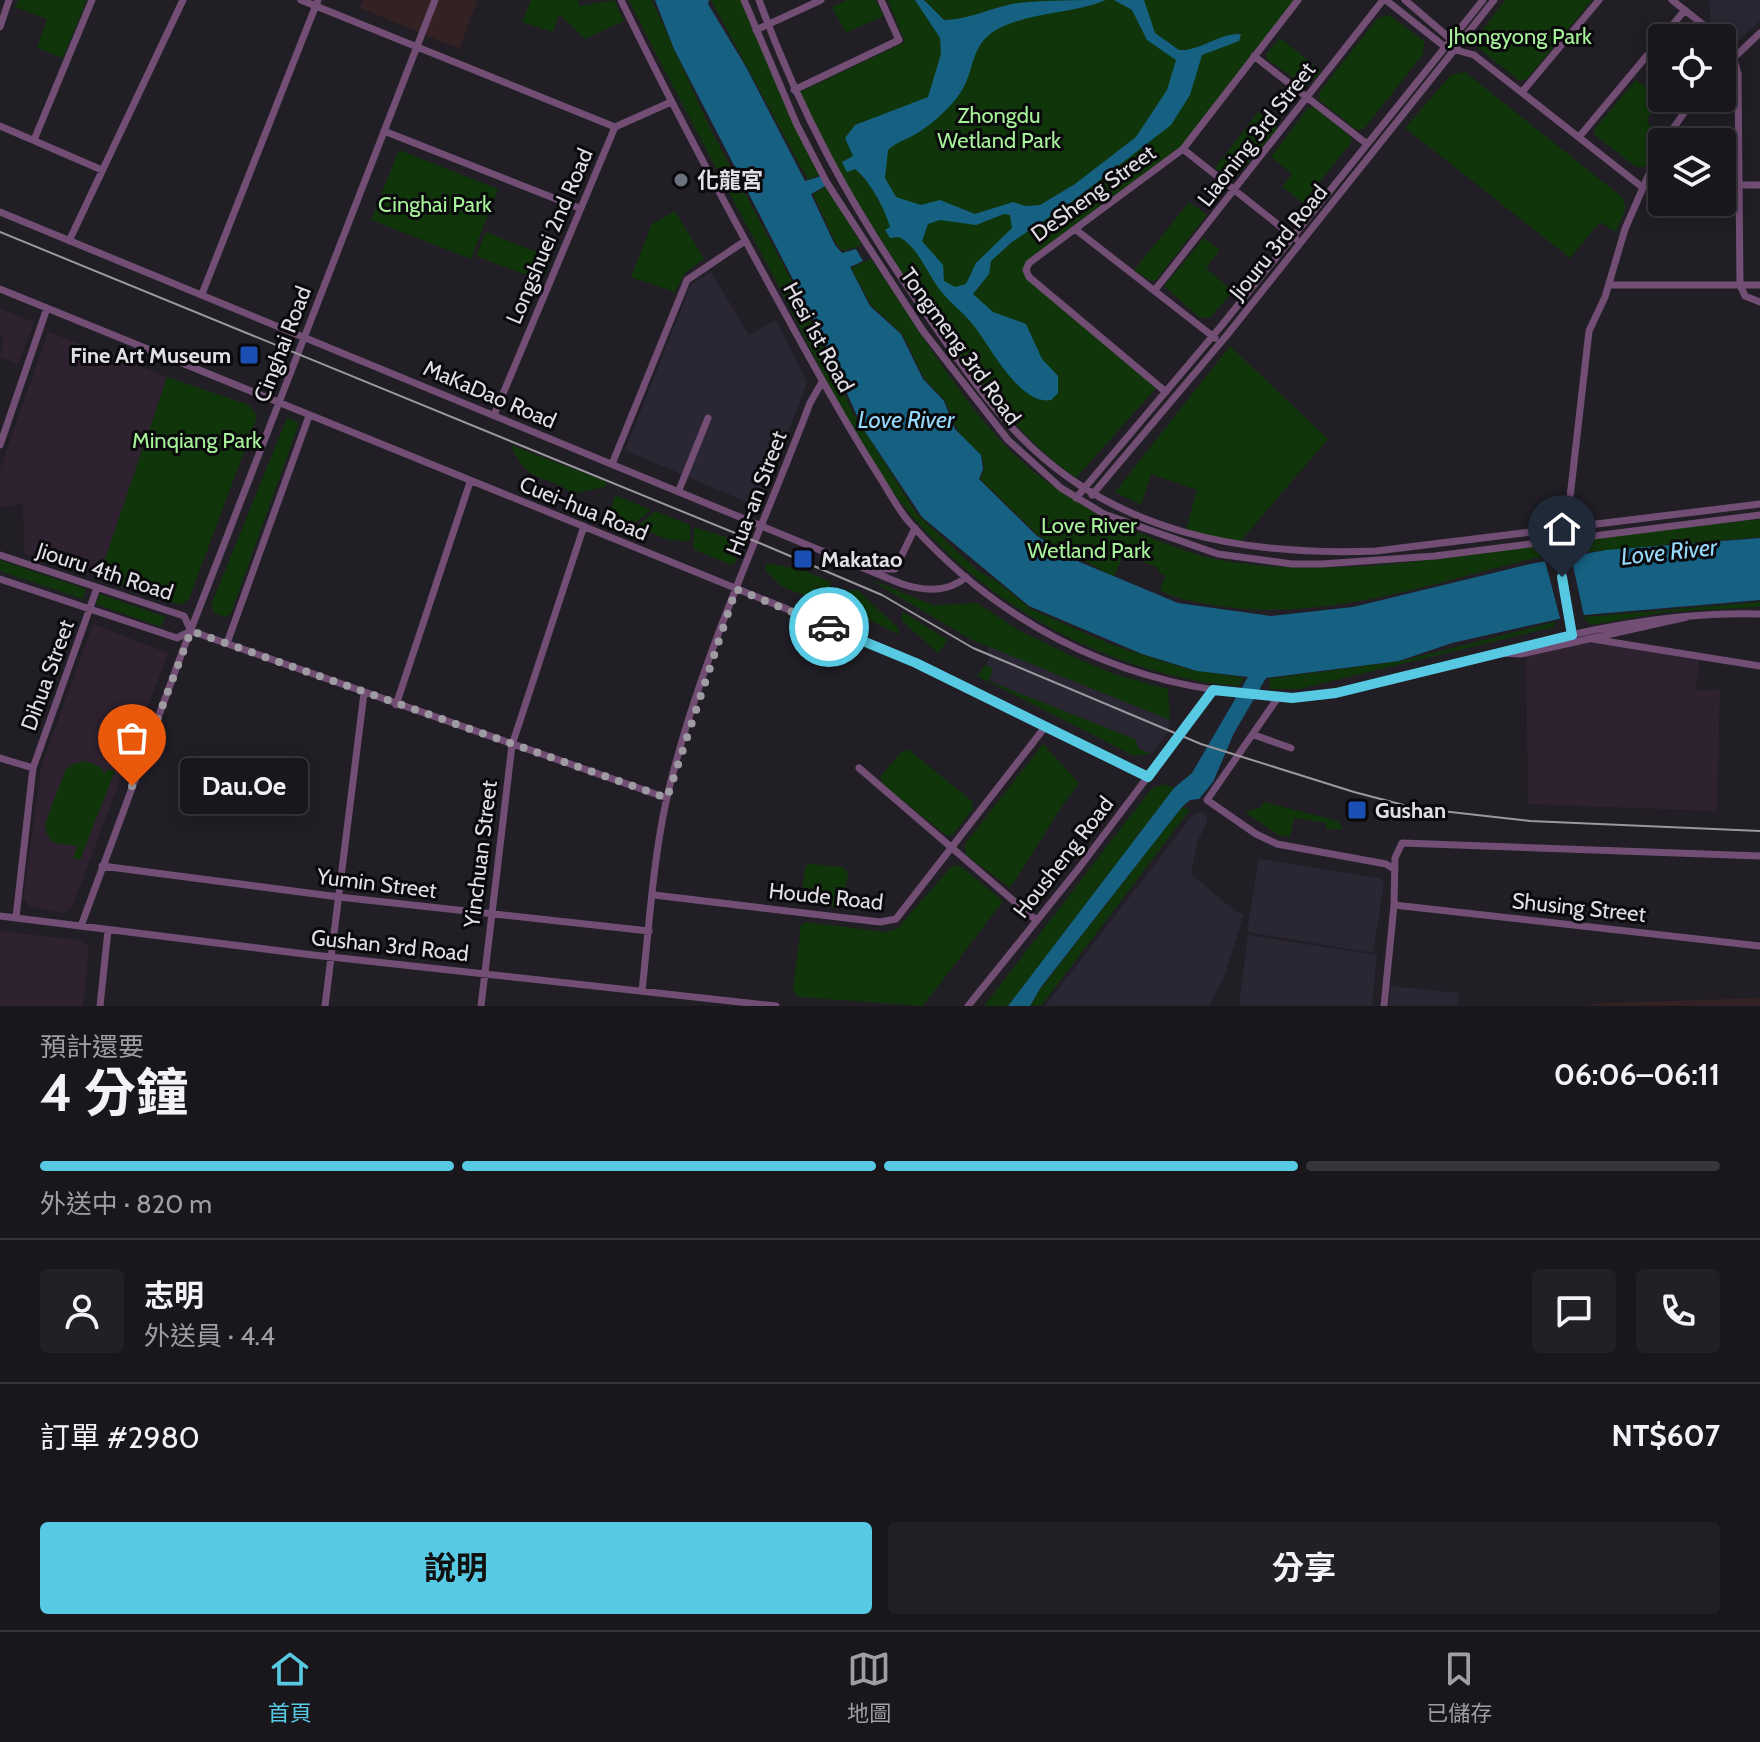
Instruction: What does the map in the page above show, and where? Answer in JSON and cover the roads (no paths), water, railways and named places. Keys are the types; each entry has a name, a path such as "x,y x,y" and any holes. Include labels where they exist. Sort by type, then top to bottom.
{"street":[{"path":"0,27 9,0"},
{"path":"34,140 92,0"},
{"path":"69,241 183,0"},
{"path":"301,0 316,3 615,127"},
{"name":"Cinghai Road","path":"81,926 303,336 435,0"},
{"name":"Hesi 1st Road","path":"621,0 671,102 822,382 871,464 915,528 966,577 1028,623 1081,652 1140,674 1213,690 1279,696"},
{"name":"Tongmeng 3rd Road","path":"744,0 797,125 827,183 923,331 1008,440 1037,469 1085,503 1155,535 1238,558 1292,564 1374,562 1560,543 1760,515"},
{"name":"Tongmeng 3rd Road","path":"759,0 794,90 837,178 881,250 986,398 1044,459 1093,493 1160,523 1240,547 1291,552 1376,551 1760,504"},
{"path":"756,30 821,0"},
{"path":"794,90 899,40 881,0"},
{"name":"DeSheng Street","path":"1166,392 1029,277 1026,270 1029,263 1183,149 1298,0"},
{"path":"1385,0 1445,47 1474,55 1642,187 1648,187"},
{"name":"Liaoning 3rd Street","path":"1155,290 1385,0"},
{"path":"1405,0 1453,38 1456,48"},
{"name":"Jiouru 3rd Road","path":"1076,498 1213,336 1483,0"},
{"name":"Jiouru 3rd Road","path":"1085,503 1221,342 1494,0"},
{"path":"1522,92 1599,0"},
{"path":"1672,0 1702,24"},
{"path":"202,294 316,3"},
{"path":"1579,137 1685,10"},
{"path":"1736,53 1760,33"},
{"path":"1254,56 1367,144"},
{"path":"1736,64 1740,285 1745,296 1760,302"},
{"name":"Longshuei 2nd Road","path":"494,415 615,127 671,102"},
{"path":"0,126 102,170"},
{"path":"384,131 579,208"},
{"path":"1183,149 1301,243"},
{"path":"1572,635 1560,543 1589,331 1609,285 1648,174"},
{"path":"1737,185 1760,185"},
{"name":"MaKaDao Road","path":"0,212 859,566 924,590 954,586 966,577"},
{"path":"1075,229 1221,342"},
{"path":"612,464 687,280 745,241"},
{"path":"1609,285 1760,285"},
{"name":"Cuei-hua Road","path":"0,289 900,655 1148,777"},
{"path":"0,445 47,308"},
{"name":"Hua-an Street","path":"642,991 667,798 736,589 810,403 822,382"},
{"path":"227,643 309,416"},
{"path":"679,490 708,418"},
{"path":"396,705 470,482"},
{"path":"1155,535 1160,523"},
{"name":"Yinchuan Street","path":"481,1006 512,745 584,526"},
{"path":"859,566 895,569 915,528"},
{"path":"1238,558 1240,547"},
{"name":"Jiouru 4th Road","path":"0,555 184,616 191,631"},
{"name":"Jiouru 4th Road","path":"0,579 177,638 191,631 667,798"},
{"name":"Dihua Street","path":"16,917 33,768 97,588"},
{"path":"1394,869 1386,864 1277,844 1256,834 1207,800 1279,696 1312,697 1359,689 1572,635 1663,617 1760,614"},
{"path":"1497,653 1521,654 1585,638 1678,621 1693,615"},
{"path":"1619,631 1619,644"},
{"path":"1585,638 1760,666"},
{"name":"Housheng Road","path":"968,1006 1213,690"},
{"path":"325,1006 364,693"},
{"name":"Houde Road","path":"654,895 885,922 900,915 1045,727"},
{"path":"1254,735 1291,748"},
{"path":"0,758 33,768"},
{"path":"859,768 1036,920"},
{"path":"1384,1006 1396,850 1406,841 1760,856"},
{"name":"Yumin Street","path":"102,866 339,897 649,931"},
{"name":"Shusing Street","path":"1394,905 1760,946"},
{"name":"Gushan 3rd Road","path":"0,916 331,957 776,1006"},
{"path":"100,1006 108,930"},
{"path":"665,1005 666,994"}],"water":[{"name":"Love River","path":"655,0 709,0 708,4 746,67 805,181 821,176 827,185 811,194 835,245 842,253 856,249 863,261 850,267 870,306 901,334 923,379 944,401 955,429 981,455 983,469 979,479 1037,536 1075,560 1178,603 1271,616 1353,607 1530,564 1606,550 1760,538 1760,600 1572,616 1452,643 1399,661 1266,678 1234,733 1213,782 1199,799 1190,800 1182,807 1041,987 1030,1006 1008,1006 1174,788 1192,773 1248,677 1197,671 1142,654 1029,606 922,517 862,427 816,324 674,49"},
{"path":"915,0 924,0 944,20 1018,3 1106,0 1031,17 993,32 978,49 968,78 952,103 939,117 888,150 885,178 896,197 921,205 940,200 975,214 1013,202 1025,206 1040,205 1075,184 1136,137 1167,90 1176,60 1147,40 1132,10 1114,0 1144,0 1155,33 1179,50 1241,34 1239,41 1202,55 1190,95 1171,125 1069,204 1012,242 991,261 989,274 973,294 993,312 1026,324 1042,359 1058,376 1058,393 1051,400 1028,394 1007,373 974,326 940,290 912,247 899,237 890,238 885,230 890,227 888,220 871,188 855,169 847,172 842,162 853,156 845,138 855,125 928,97 941,54 940,38","holes":["1004,214 1010,215 1012,228 976,263 966,284 955,287 944,281 943,265 922,241 928,224 940,220 976,225"]}],"tram line":[{"path":"0,232 882,595 973,648 1201,744 1415,808 1530,821 1760,831"}],"place":[{"name":"化龍宮","path":"681,180"},
{"name":"Fine Art Museum","path":"249,355"},
{"name":"Makatao","path":"803,559"},
{"name":"Dau.Oe","path":"132,786"},
{"name":"Gushan","path":"1357,810"}],"park label":[{"name":"Jhongyong Park","path":"1520,36"},
{"name":"Zhongdu Wetland Park","path":"999,128"},
{"name":"Cinghai Park","path":"435,204"},
{"name":"Minqiang Park","path":"197,440"},
{"name":"Love River Wetland Park","path":"1089,538"}]}
